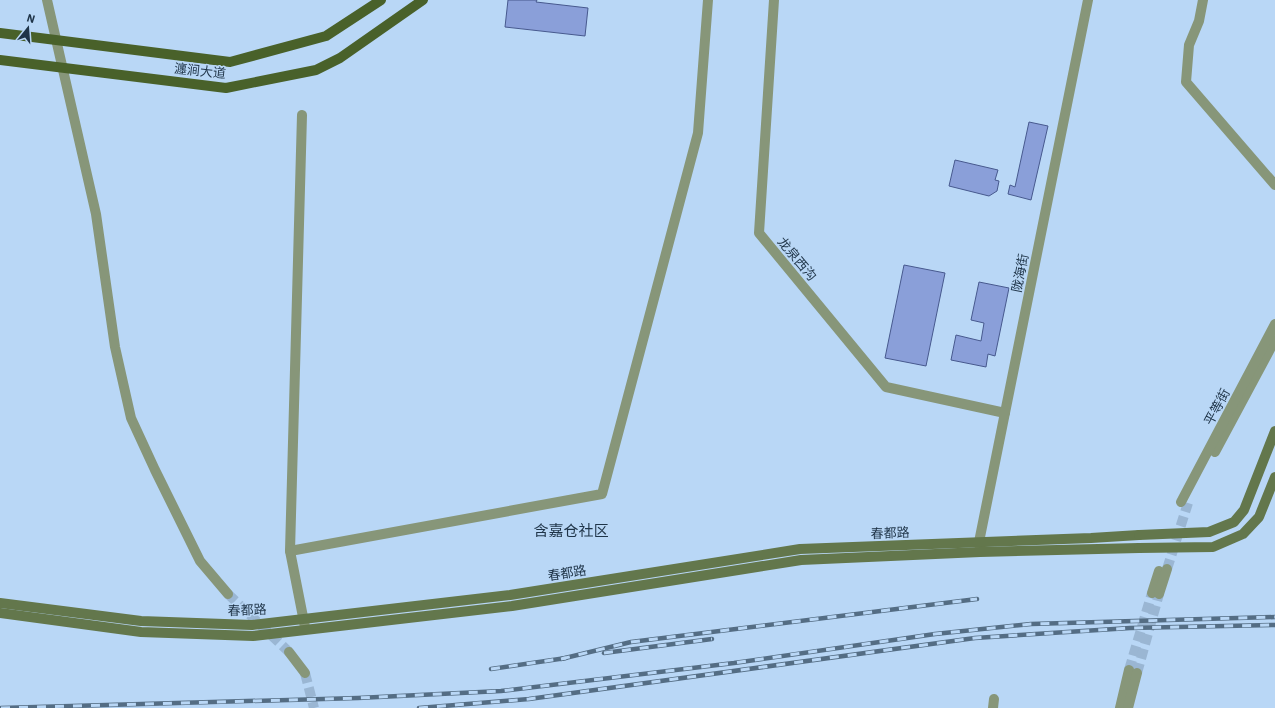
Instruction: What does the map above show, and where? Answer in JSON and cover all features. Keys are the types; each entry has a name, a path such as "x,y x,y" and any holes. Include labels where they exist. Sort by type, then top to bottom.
{"main road":[{"name":"瀍涧大道","path":"0,33 230,62 326,36 381,0"},
{"name":"瀍涧大道","path":"0,60 226,88 316,70 340,58 423,0"},
{"name":"春都路","path":"979,547 1091,538 1209,532 1234,522 1244,510 1275,431"},
{"name":"春都路","path":"0,613 141,632 253,636 305,624 510,595 800,549 1213,547 1243,534 1259,517 1275,477"},
{"name":"春都路","path":"0,603 142,621 252,625 305,624"}],"street":[{"path":"47,0 96,214 115,347 131,418 200,562 228,594"},
{"path":"290,551 602,494 698,133 708,0"},
{"name":"龙泉西沟","path":"774,0 759,233 886,387 1005,412"},
{"name":"陇海街","path":"979,547 1088,0"},
{"path":"1203,0 1199,21 1189,45 1186,82 1275,185"},
{"path":"302,115 290,551 305,624"},
{"name":"平等街","path":"1275,324 1185,502 1275,340"},
{"path":"1155,594 1163,568"},
{"path":"289,652 305,673"},
{"path":"1120,708 1133,671 1128,708"}],"building":[{"path":"508,0 537,0 536,2 588,8 585,36 505,27"},
{"path":"1029,122 1048,126 1031,200 1008,194 1010,185 1015,187"},
{"path":"955,160 998,170 995,180 999,181 997,191 989,196 949,186"},
{"path":"904,265 945,273 926,366 885,358"},
{"path":"979,282 1009,288 995,356 988,354 986,367 951,360 956,335 981,341 984,323 971,320"}],"tunnel":[{"path":"1167,569 1188,503"},
{"path":"1129,670 1152,593"},
{"path":"228,594 289,652"},
{"path":"1137,673 1159,594"},
{"path":"305,673 314,708"}],"railway":[{"path":"561,659 631,642 977,599"},
{"path":"1,708 358,698 501,691 734,663 935,634 1031,624 1275,617"},
{"path":"419,708 529,699 975,638 1130,628 1275,625"},
{"path":"604,653 712,639"},
{"path":"491,669 566,658"}],"district":[{"name":"含嘉仓社区","path":"571,530"}]}
